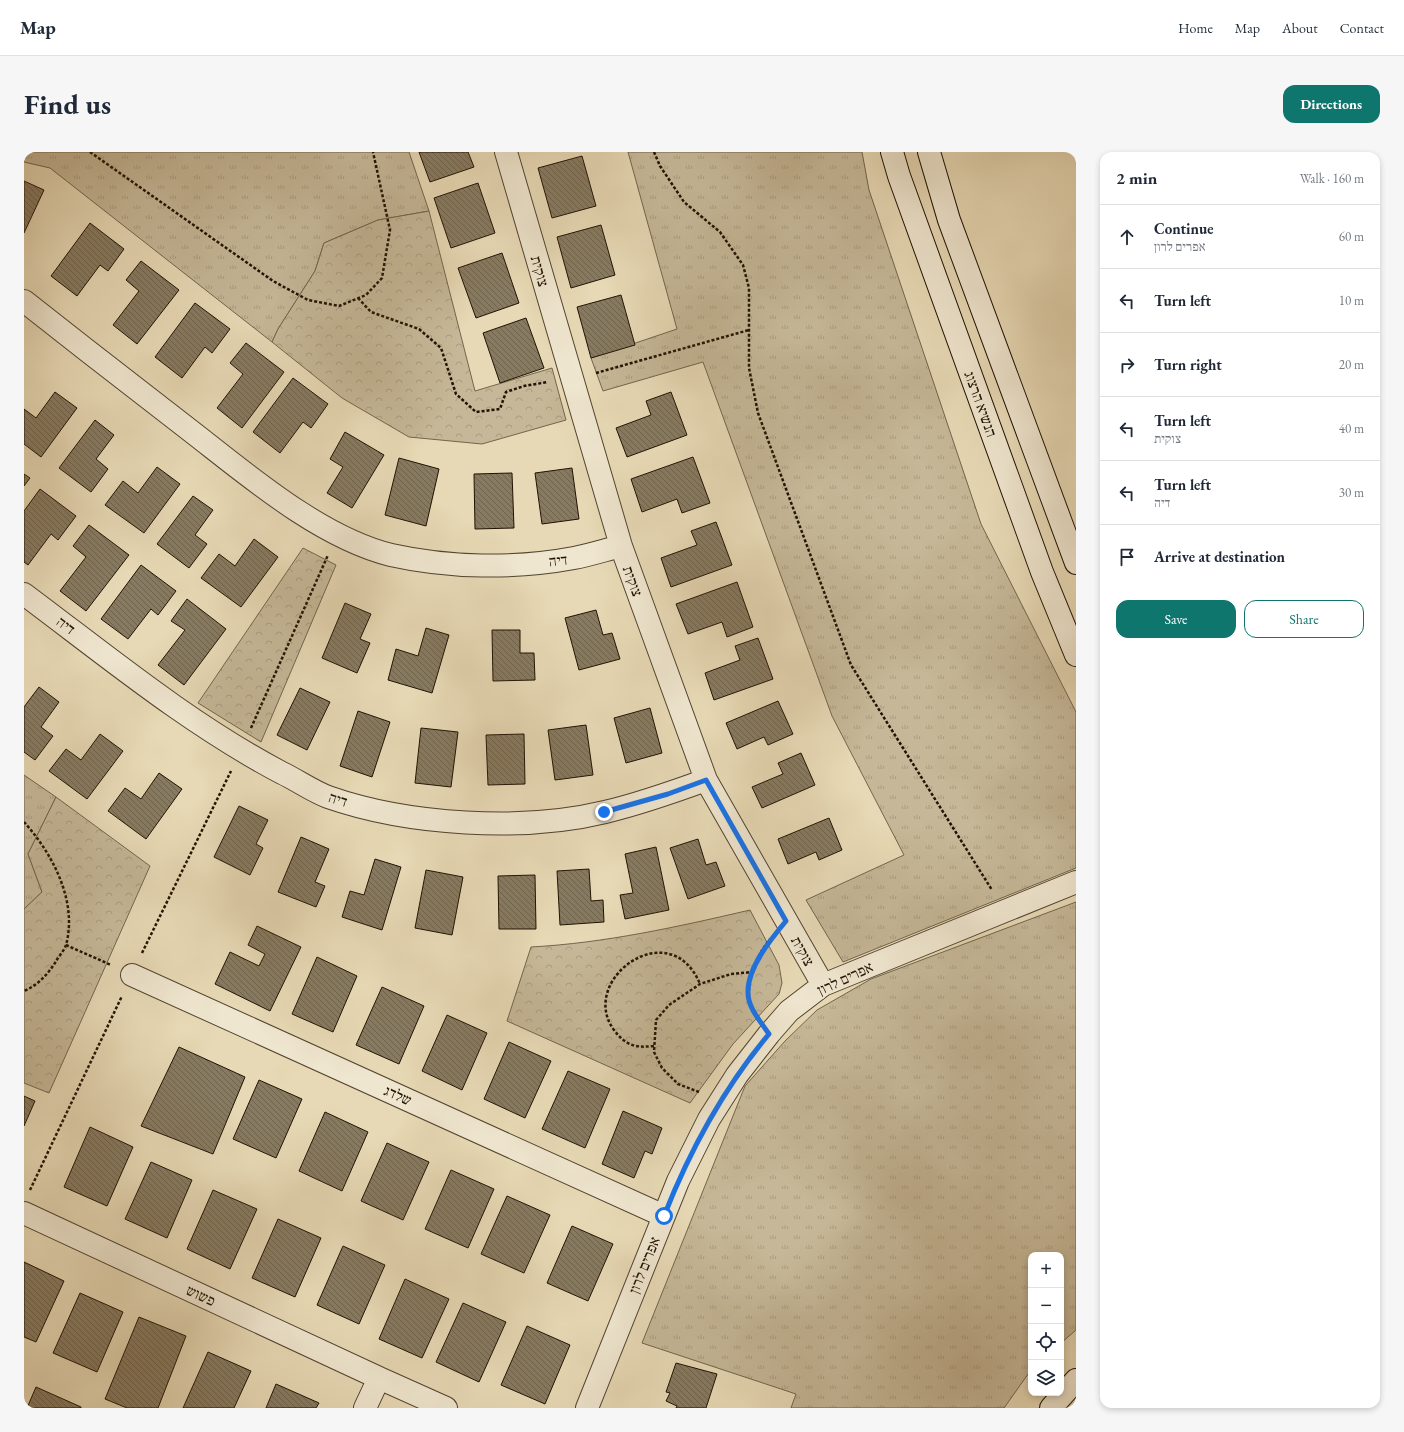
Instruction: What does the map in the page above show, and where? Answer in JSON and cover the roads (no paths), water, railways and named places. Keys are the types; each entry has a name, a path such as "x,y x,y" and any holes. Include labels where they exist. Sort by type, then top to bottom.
{"street":[{"name":"צוקית","path":"506,152 621,546 706,780 823,985"},
{"name":"הנשיא הרצוג","path":"892,152 899,176 1042,572 1076,655"},
{"path":"928,152 966,267 1076,563"},
{"name":"דיה","path":"24,300 267,490 312,519 349,539 389,554 435,563 482,565 536,563 574,558 621,546"},
{"name":"דיה","path":"24,594 146,685 240,751 327,797 379,810 433,820 496,823 548,821 604,812 668,794 706,780"},
{"name":"אפרים לרון","path":"587,1408 678,1181 721,1100 737,1075 789,1011 823,985 1076,882"},
{"name":"שלדג","path":"132,974 664,1216"},
{"name":"פשוש","path":"26,1204 378,1378 446,1408"},
{"path":"365,1408 378,1378"},
{"path":"1051,1408 1076,1380"}]}
